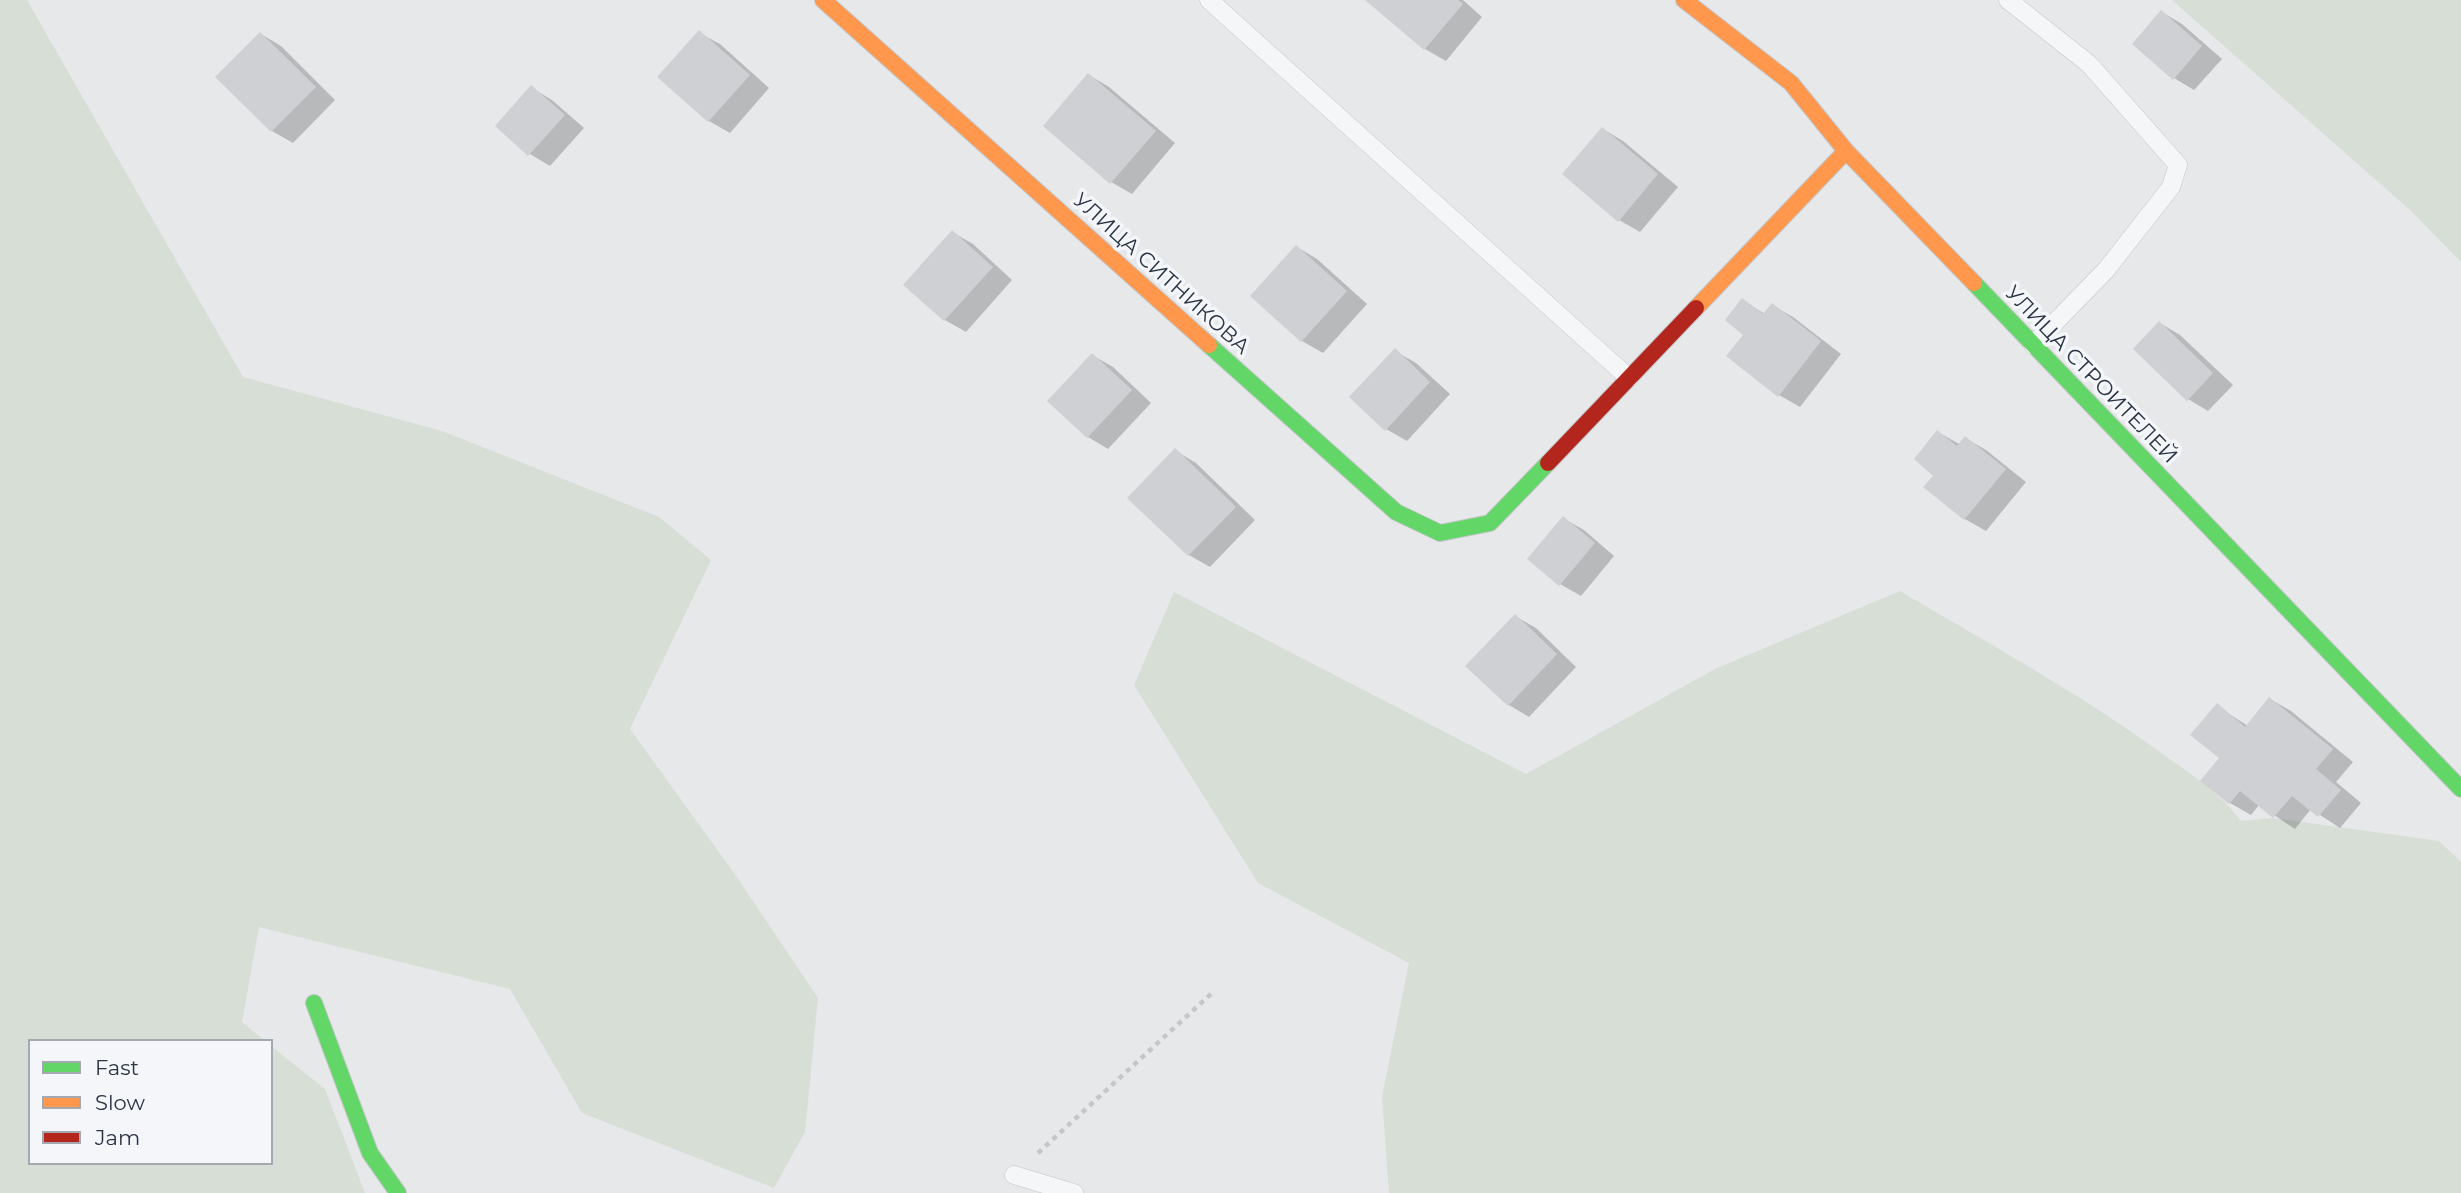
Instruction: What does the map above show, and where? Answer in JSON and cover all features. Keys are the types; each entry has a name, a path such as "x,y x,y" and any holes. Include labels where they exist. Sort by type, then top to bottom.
{"street":[{"name":"УЛИЦА СИТНИКОВА","path":"823,0 1396,512 1440,533 1490,523 1629,378"},
{"name":"УЛИЦА СТРОИТЕЛЕЙ","path":"1684,0 1791,83 1846,151 2461,789"},
{"path":"1629,378 1846,151"},
{"path":"314,1003 370,1153 398,1193"}],"lane":[{"path":"1209,0 1629,378"},
{"path":"2007,0 2089,64 2178,165 2171,187 2106,270 2033,345"},
{"path":"1014,1175 1074,1193"}],"path":[{"path":"1014,1175 1212,993"}],"shaded area":[{"path":"0,0 27,0 243,377 442,431 659,517 711,560 630,729 734,873 818,998 805,1132 774,1188 582,1113 510,989 259,927 242,1022 263,1039 28,1039 28,1165 273,1165 273,1048 325,1089 365,1193 0,1193"},
{"path":"2172,0 2461,0 2461,262 2411,211"},
{"path":"1900,591 2032,668 2129,730 2204,784 2224,801 2241,821 2273,818 2439,841 2461,862 2461,1193 1389,1193 1382,1097 1409,963 1258,883 1134,685 1174,592 1526,774 1715,669"}],"building":[{"path":"1365,0 1458,0 1463,4 1424,50"},
{"path":"2161,10 2202,46 2173,80 2132,44"},
{"path":"699,30 750,75 708,122 657,77"},
{"path":"260,32 316,87 271,132 215,77"},
{"path":"1088,73 1156,131 1110,184 1043,126"},
{"path":"531,85 565,115 528,156 495,126"},
{"path":"1602,127 1658,174 1618,222 1562,174"},
{"path":"952,230 993,267 944,321 903,285"},
{"path":"1296,245 1347,291 1301,342 1250,296"},
{"path":"1742,298 1763,314 1772,303 1821,341 1778,397 1726,356 1743,335 1725,320"},
{"path":"2159,321 2213,373 2187,401 2133,349"},
{"path":"1395,348 1430,382 1385,431 1349,397"},
{"path":"1092,353 1132,390 1087,438 1047,401"},
{"path":"1937,430 1957,446 1965,436 2006,469 1964,520 1923,487 1933,476 1914,459"},
{"path":"1175,448 1236,507 1188,556 1127,498"},
{"path":"1563,516 1595,543 1559,586 1527,559"},
{"path":"1515,614 1557,654 1508,706 1465,666"},
{"path":"2269,697 2333,749 2316,769 2341,790 2318,817 2292,796 2273,818 2240,791 2229,804 2200,781 2219,758 2190,735 2217,703 2245,727"}],"traffic: fast":[{"path":"1974,283 2461,789"},
{"path":"1209,345 1396,512 1440,533 1490,523 1548,463"},
{"path":"314,1003 370,1153 398,1193"}],"traffic: slow":[{"path":"823,0 1209,345"},
{"path":"1684,0 1791,83 1846,151 1974,283"},
{"path":"1696,308 1846,151"}],"traffic: jam":[{"path":"1548,463 1696,308"}]}
